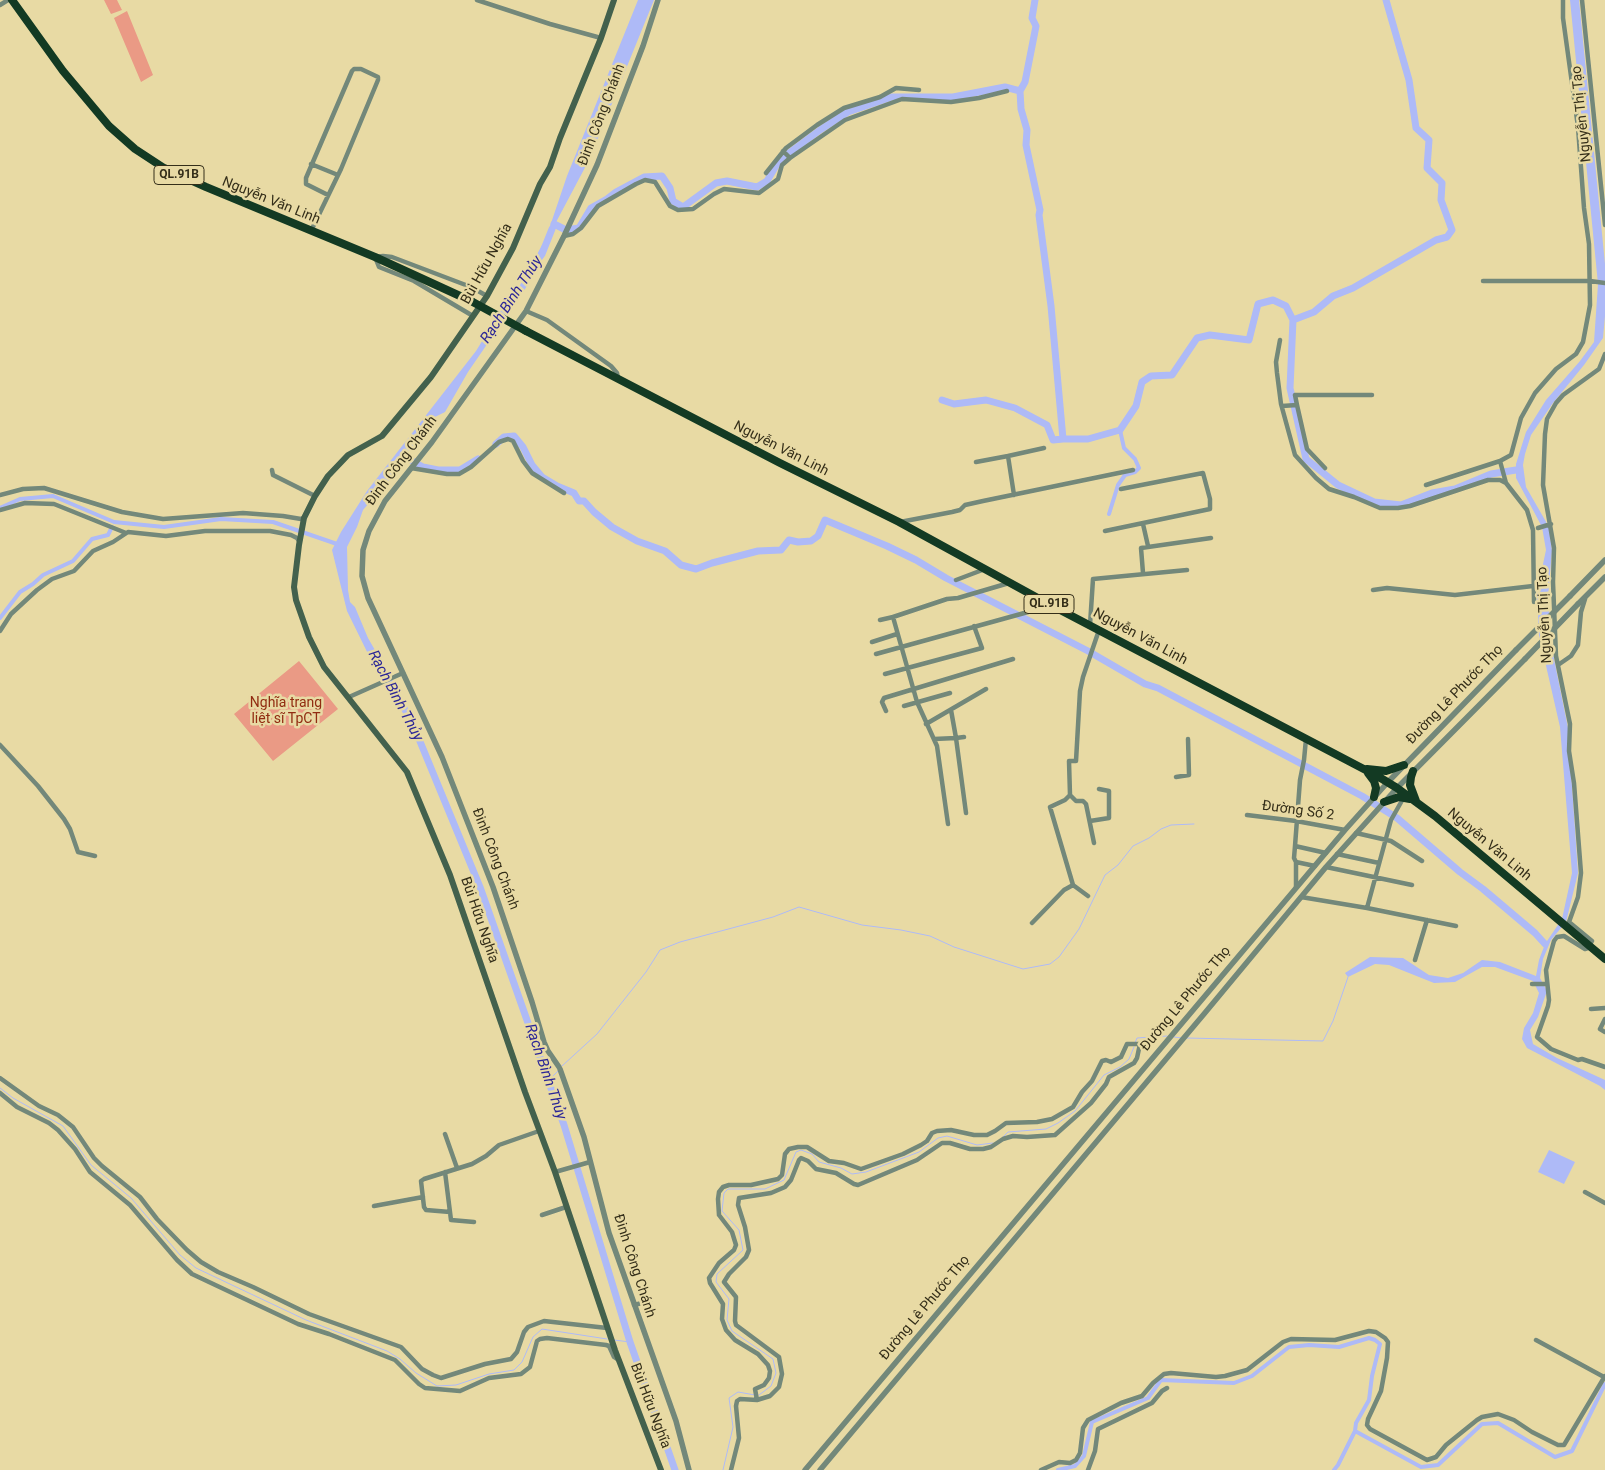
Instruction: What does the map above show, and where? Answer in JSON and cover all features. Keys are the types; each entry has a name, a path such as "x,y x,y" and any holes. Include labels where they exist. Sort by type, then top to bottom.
{"highway":[{"name":"Nguyễn Văn Linh","path":"10,0 63,70 109,126 135,150 164,168 206,188 375,257 471,301 780,463 899,522 1090,626 1388,782 1405,796 1416,801 1605,959"},
{"path":"1364,769 1386,771 1404,766"},
{"path":"1364,769 1374,781 1374,797"},
{"path":"1414,771 1410,782 1416,801"},
{"path":"1384,802 1392,798 1405,796"}],"main road":[{"name":"Bùi Hữu Nghĩa","path":"614,0 550,168 540,184 513,248 487,296 431,377 382,436 348,455 328,476 315,496 304,520 299,542 294,587 296,600 324,667 408,772 450,875 555,1172 615,1350 661,1470"}],"street":[{"path":"0,5 10,0"},
{"path":"477,0 550,24 601,38"},
{"name":"Đinh Công Chánh","path":"658,0 643,46 597,165 526,311 376,516 365,540 362,576 368,598 442,757 486,869 544,1042 560,1068 574,1106 609,1233 676,1421 689,1470"},
{"path":"1426,485 1501,462 1511,455 1521,418 1536,393 1556,369 1576,354 1582,342 1588,316 1591,282 1589,244 1584,208 1578,127 1563,18 1563,0"},
{"name":"Nguyễn Thị Tạo","path":"1582,0 1605,225"},
{"path":"311,231 338,175 378,80 378,77 362,69 354,69 352,71 306,178 306,184 328,195"},
{"path":"766,173 783,151 816,125 844,108 880,97 896,88 918,90"},
{"path":"566,232 573,234 581,228 598,206 640,182 648,180 655,182 672,208 689,210 718,191 759,193 778,179 782,165 789,157 845,120 902,99 951,102 1007,91"},
{"path":"783,151 789,157"},
{"path":"311,164 338,175"},
{"path":"473,316 414,281 380,267 375,257 392,257 471,287 487,296"},
{"path":"1483,281 1605,283"},
{"path":"526,311 547,320 603,360 617,373 618,378"},
{"path":"1280,340 1276,362 1283,406 1295,455 1329,489 1376,507 1398,508 1410,506 1488,480 1506,481"},
{"name":"Nguyễn Thị Tạo","path":"1587,944 1592,941 1569,922 1578,897 1581,873 1570,751 1570,724 1556,656 1553,582 1554,548 1543,485 1546,423 1556,403 1599,369 1605,354"},
{"path":"1325,468 1307,449 1296,405 1295,392 1372,394"},
{"path":"1283,406 1296,405"},
{"path":"411,467 447,474 459,474 471,467 499,442 507,438 513,441 523,462 532,473 549,485 564,492"},
{"path":"976,462 1044,448"},
{"path":"1008,456 1014,495"},
{"path":"1501,462 1506,481 1527,510 1533,530 1534,602"},
{"path":"272,470 273,476 315,496"},
{"path":"899,522 960,510 965,505 1133,470"},
{"path":"1105,531 1210,509 1203,473 1122,490"},
{"path":"0,495 24,489 44,488 122,512 163,519 243,513 283,516 304,520"},
{"path":"0,510 25,504 54,504 126,533 134,532 166,536 205,531 276,531 294,536 299,542"},
{"path":"1143,524 1148,546"},
{"path":"1538,528 1550,525"},
{"path":"0,631 11,614 35,592 52,579 74,571 93,551 113,542 126,533"},
{"path":"1143,573 1141,548 1211,538"},
{"name":"Đường Lê Phước Thọ","path":"805,1470 1136,1079 1158,1050 1374,797 1605,560"},
{"path":"956,580 985,569"},
{"path":"1090,626 1092,580 1143,573 1186,570"},
{"name":"Đường Lê Phước Thọ","path":"820,1470 1337,854 1397,788 1605,577"},
{"path":"880,620 947,599 958,598 1011,583"},
{"path":"1373,590 1387,588 1456,595 1533,586"},
{"path":"1558,665 1568,660 1578,645 1581,609 1587,594"},
{"path":"876,654 1028,612 1045,602"},
{"path":"893,617 917,702 938,750 948,824"},
{"path":"885,674 982,648 974,626"},
{"path":"1088,896 1073,885 1050,807 1065,800 1070,795 1069,761 1076,761 1080,691 1083,676 1099,630"},
{"path":"872,642 897,634"},
{"path":"886,711 882,700 1014,658"},
{"path":"349,697 403,673"},
{"path":"926,724 986,689"},
{"path":"904,706 950,693"},
{"path":"950,710 956,738 966,813"},
{"path":"934,739 964,737"},
{"path":"1176,777 1190,776 1188,739"},
{"path":"1296,888 1296,862 1294,858 1296,821 1306,739"},
{"path":"0,745 38,786 64,819 70,829 78,852 95,856"},
{"path":"1090,821 1109,818 1109,791 1099,789"},
{"path":"1070,795 1076,801 1086,804 1094,844"},
{"path":"1367,908 1391,820 1405,796"},
{"name":"Đường Số 2","path":"1246,815 1296,821 1345,830"},
{"path":"1356,833 1391,841 1422,861"},
{"path":"1295,846 1326,853"},
{"path":"1337,854 1379,862"},
{"path":"1296,862 1315,866"},
{"path":"1326,867 1412,885"},
{"path":"1032,923 1064,890 1073,885"},
{"path":"1301,896 1456,926"},
{"path":"1281,906 1288,912"},
{"path":"1416,960 1428,920"},
{"path":"1587,944 1585,949 1564,936 1558,936 1551,948 1545,984 1549,1000 1537,1034 1538,1039 1550,1049 1578,1060 1582,1059 1605,1067"},
{"path":"1532,984 1545,984"},
{"path":"1591,1009 1605,1008"},
{"path":"1605,1019 1600,1029 1605,1032"},
{"path":"731,1470 739,1438 737,1402 740,1399 768,1398 781,1383 782,1374 779,1357 736,1325 734,1321 736,1297 724,1282 729,1274 746,1257 749,1250 745,1227 738,1205 739,1198 771,1193 785,1187 791,1180 801,1158 808,1160 816,1169 836,1173 858,1185 923,1157 942,1144 950,1143 970,1149 983,1149 1013,1136 1055,1135 1091,1103 1106,1084 1109,1077 1134,1063 1140,1044 1127,1044 1124,1055 1111,1062 1102,1061 1073,1108 1052,1119 1006,1124 987,1135 940,1130 932,1133 927,1141 921,1145 903,1154 861,1169 844,1163 828,1161 807,1147 790,1148 785,1154 782,1175 778,1179 751,1185 730,1184 723,1187 719,1192 718,1199 719,1215 732,1232 736,1245 734,1250 719,1263 709,1278 723,1304 722,1319 726,1330 735,1340 758,1354 768,1365 770,1371 769,1378 764,1384 756,1388 756,1397"},
{"path":"0,1078 39,1106 58,1115 73,1127 98,1162 140,1197 157,1219 201,1262 218,1272 309,1314 401,1347 422,1369 433,1375 442,1378 485,1364 510,1359 518,1352 524,1332 528,1327 544,1321 608,1330"},
{"path":"1136,1079 1144,1086"},
{"path":"0,1093 17,1107 49,1123 58,1130 75,1149 90,1172 130,1205 177,1260 192,1274 298,1324 395,1360 418,1384 425,1388 460,1391 488,1378 521,1374 530,1367 537,1341 547,1338 606,1345 619,1361"},
{"path":"450,1212 426,1210 424,1208 422,1180 472,1164 486,1156 498,1145 539,1131"},
{"path":"445,1134 457,1168"},
{"path":"555,1172 590,1162"},
{"path":"445,1172 452,1220 474,1222"},
{"path":"1585,1192 1605,1203"},
{"path":"374,1206 423,1197"},
{"path":"542,1215 566,1207"},
{"path":"634,1306 650,1301"},
{"path":"934,1317 943,1324"},
{"path":"1041,1470 1060,1462 1070,1463 1076,1460 1080,1454 1082,1428 1088,1420 1114,1406 1141,1397 1164,1374 1225,1376 1250,1369 1287,1340 1300,1338 1335,1340 1369,1331 1376,1332 1387,1340 1387,1358 1381,1391 1368,1419 1368,1428 1430,1460 1436,1457 1446,1445 1482,1417 1498,1414 1514,1420 1532,1432 1558,1445 1564,1445 1605,1377 1536,1340"},
{"path":"1088,1470 1095,1451 1098,1429 1152,1403 1167,1388"}],"green space":[{"path":"104,0 117,0 122,10 111,14"},
{"path":"127,11 153,75 141,82 114,18"},
{"name":"Nghĩa trang liệt sĩ TpCT","path":"299,661 338,709 273,761 234,714"}],"water":[{"name":"Rạch Bình Thủy","path":"638,0 654,0 589,160 536,260 527,286 468,372 445,412 435,417 426,432 405,455 390,479 363,510 347,547 350,602 355,607 368,638 398,690 386,686 347,611 332,550 367,491 476,351 500,312 519,287 546,238 567,176"},
{"path":"1570,0 1579,0 1605,264 1605,316 1603,338 1531,435 1523,465 1526,487 1549,527 1552,551 1548,597 1550,622 1553,654 1568,728 1578,873 1566,922 1551,940 1543,959 1540,978 1547,991 1538,1017 1530,1030 1533,1044 1557,1058 1605,1080 1605,1090 1527,1048 1522,1039 1524,1028 1533,1013 1539,993 1533,981 1495,967 1482,967 1455,982 1434,983 1389,965 1375,964 1348,977 1345,973 1370,957 1403,958 1429,975 1448,978 1463,973 1482,960 1500,962 1536,976 1545,944 1562,919 1572,873 1560,727 1539,635 1537,592 1546,550 1542,527 1516,478 1516,464 1526,432 1546,400 1594,342 1598,284"},
{"path":"1549,1150 1575,1162 1564,1184 1538,1172"}],"waterway":[{"path":"554,224 566,230 579,228 591,208 644,177 662,176 670,188 673,201 683,207 716,183 727,181 757,187 767,181 777,164 785,156 820,130 848,112 892,97 953,97 1005,87 1020,91 1025,82 1036,26 1032,18 1035,0"},
{"path":"1386,0 1409,80 1416,128 1429,140 1427,168 1442,183 1441,200 1452,230 1447,237 1436,240 1353,288 1333,296 1314,312 1293,320 1290,388 1306,459 1338,485 1374,502 1401,505 1432,493 1455,489 1491,474 1516,470"},
{"path":"1020,91 1021,109 1027,130 1026,145 1040,210 1063,439 1088,439 1120,430 1136,406 1142,382 1151,376 1172,375 1197,338 1210,335 1249,340 1258,304 1273,300 1286,306 1293,320"},
{"name":"Rạch Bình Thủy","path":"529,272 542,254 552,229"},
{"path":"942,400 954,404 986,400 1015,408 1047,425 1053,440 1063,439"},
{"path":"1109,514 1118,485 1125,475 1135,472 1139,468 1135,459 1124,448 1120,430"},
{"path":"496,444 504,437 514,436 542,477 574,493 579,501 584,501 612,527 637,541 665,551 681,565 696,569 758,551 781,550 789,540 798,542 811,541 818,536 825,520 887,546 1088,651 1145,684 1158,688 1362,796 1397,818 1535,933 1545,944"},
{"path":"403,456 423,467 438,470 460,470 478,459"},
{"path":"0,508 20,499 53,496 114,522 164,527 221,519 273,522 337,544"},
{"path":"0,618 20,592 43,575 73,561 92,539 108,535 112,527"},
{"name":"Rạch Bình Thủy","path":"389,682 412,722 480,887 564,1125 630,1342 675,1470"},
{"path":"562,1066 597,1034 646,972 660,950 680,942 773,917 799,907 862,925 930,936 954,947 1023,969 1050,964 1059,957 1079,929 1105,875 1118,865 1133,846 1171,825 1194,824"},
{"path":"1186,1038 1323,1041 1333,1021 1348,977"},
{"path":"1135,1043 1137,1038 1167,1036"},
{"path":"1174,1037 1182,1038"},
{"path":"1003,1137 1008,1132 1046,1129 1058,1123 1075,1111 1104,1075 1120,1067 1129,1059 1134,1047"},
{"path":"548,1081 558,1071"},
{"path":"0,1088 13,1098 63,1126 91,1165 131,1198 180,1255 196,1268 306,1320 387,1351 437,1386 456,1385 489,1374 514,1370 522,1362 533,1337 542,1329 607,1339"},
{"path":"759,1395 771,1386 776,1373 773,1359 732,1331 727,1320 729,1299 716,1282 717,1274 743,1250 739,1230 722,1211 724,1193 728,1189 765,1189 784,1180 796,1152 801,1150 812,1154 819,1162 841,1168 852,1174 866,1172 919,1152 938,1138 947,1136 977,1145 993,1143"},
{"path":"1058,1470 1075,1466 1084,1456 1092,1422 1148,1398 1161,1380 1234,1383 1252,1376 1289,1347 1309,1345 1339,1347 1369,1338 1380,1344 1372,1376 1369,1400 1334,1470"},
{"path":"614,1340 630,1342"},
{"path":"1355,1431 1421,1467 1438,1465 1482,1424 1498,1423 1555,1457 1572,1451 1605,1384"},
{"path":"723,1470 733,1427 729,1398 738,1392 755,1395"}]}
